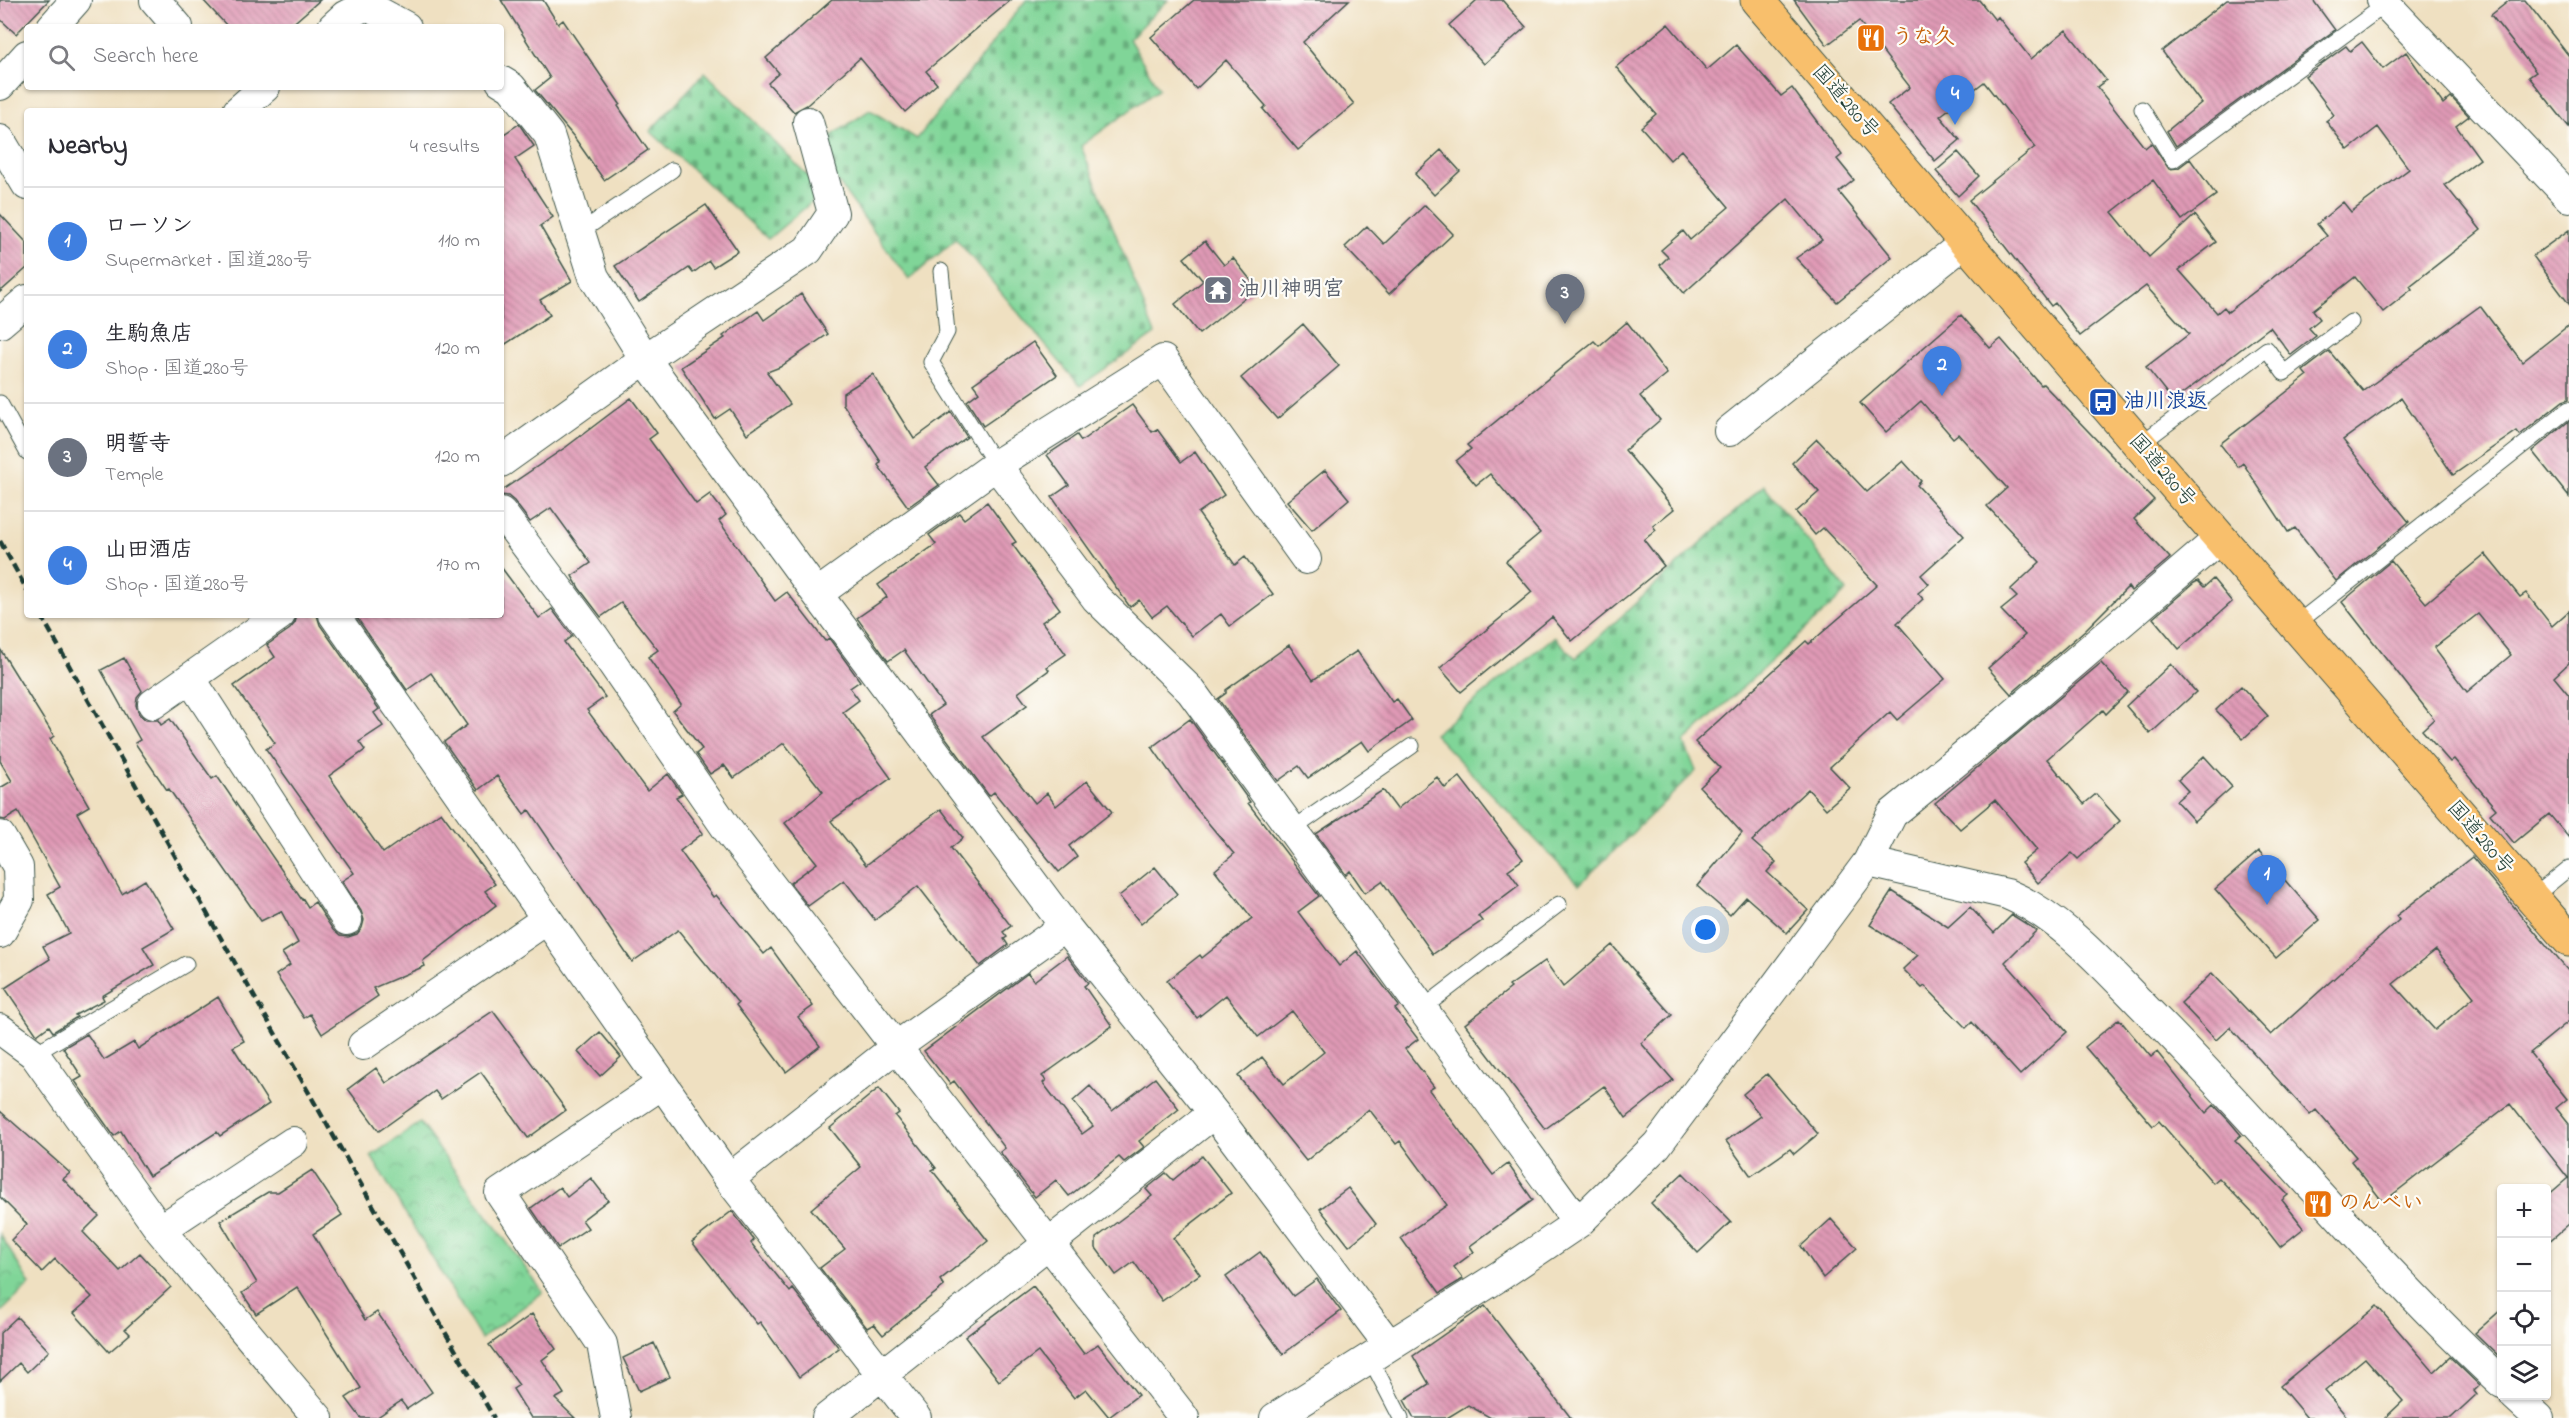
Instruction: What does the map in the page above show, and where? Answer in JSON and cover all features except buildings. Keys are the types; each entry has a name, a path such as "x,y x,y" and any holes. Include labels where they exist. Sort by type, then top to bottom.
{"highway":[{"name":"国道280号","path":"1757,0 2139,445 2569,940"}],"street":[{"path":"55,24 76,0"},
{"path":"155,0 175,24"},
{"path":"2387,1 2569,197"},
{"path":"336,24 366,3 400,24"},
{"path":"0,85 24,58"},
{"path":"504,83 511,87 549,135 594,277 645,359 1065,926 1214,1113 1379,1351"},
{"path":"504,460 645,359 808,250 833,213 808,122"},
{"path":"0,140 24,180"},
{"path":"1729,431 1966,242"},
{"path":"0,323 24,303"},
{"path":"817,594 996,465 1163,360 1306,560"},
{"path":"996,465 1096,598 1191,691 1578,1223"},
{"path":"504,516 595,638 727,829 1050,1242 1184,1418"},
{"path":"1275,1418 1578,1223 1657,1145 1868,862 1892,814 2006,721 2220,538"},
{"path":"153,704 276,618"},
{"path":"336,618 729,1179 916,1418"},
{"path":"190,678 347,920"},
{"path":"0,836 18,867 19,900 0,933"},
{"path":"1868,862 2007,894 2028,903 2045,914 2091,954 2185,1048 2446,1332 2497,1378"},
{"path":"363,1045 547,919"},
{"path":"729,1179 896,1047 1065,926"},
{"path":"0,1029 34,1054 160,1230 318,1418"},
{"path":"616,1418 602,1344 500,1193 662,1084"},
{"path":"826,1418 1214,1113"},
{"path":"160,1230 293,1142"},
{"path":"2520,1400 2539,1418"}],"lane":[{"path":"2142,109 2173,160 2387,1"},
{"path":"580,232 672,170"},
{"path":"941,271 947,332 932,362 996,465"},
{"path":"2139,445 2266,349 2284,373 2351,322"},
{"path":"0,403 24,447"},
{"path":"2295,625 2569,410"},
{"path":"1293,829 1412,746"},
{"path":"2532,898 2569,868"},
{"path":"1423,1008 1559,904"},
{"path":"34,1054 186,964"},
{"path":"1379,1351 1401,1418"}],"green space":[{"path":"1026,0 1168,0 1129,39 1159,89 1081,146 1155,334 1080,386 956,239 909,280 835,178 828,138 870,110 917,139"},
{"path":"705,72 810,178 813,201 768,239 650,131"},
{"path":"1764,485 1847,591 1684,742 1696,771 1579,885 1434,734 1554,637 1576,658"},
{"path":"420,1123 543,1292 481,1339 371,1156"},
{"path":"0,1234 30,1284 0,1313"}],"railway":[{"path":"0,541 24,585"},
{"path":"43,618 214,926 494,1418"}],"place":[{"name":"うな久","path":"1871,38"},
{"name":"山田酒店","path":"1955,125"},
{"name":"油川神明宮","path":"1218,290"},
{"name":"明誓寺","path":"1565,324"},
{"name":"生駒魚店","path":"1942,396"},
{"name":"油川浪返","path":"2103,402"},
{"name":"ローソン","path":"2267,905"},
{"name":"のんべい","path":"2318,1204"}]}
